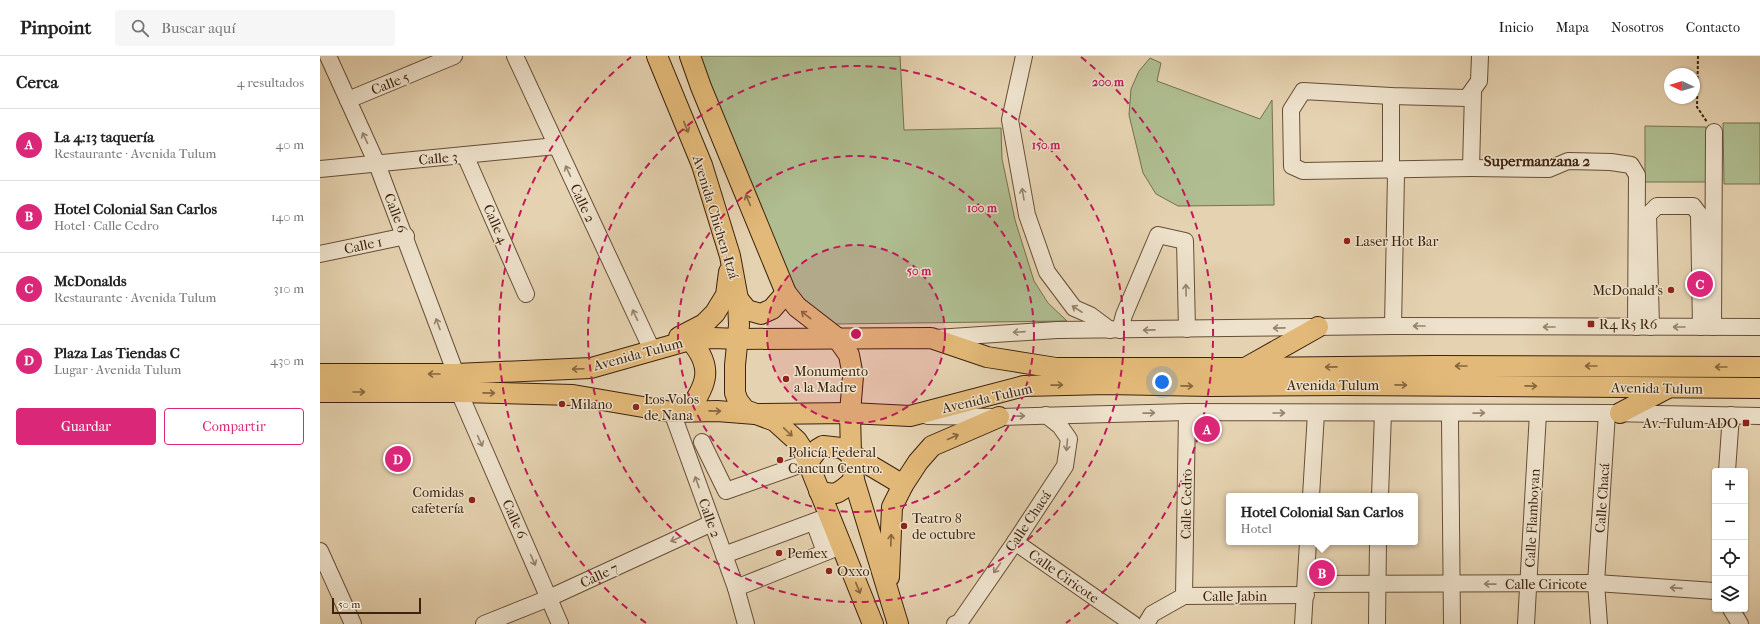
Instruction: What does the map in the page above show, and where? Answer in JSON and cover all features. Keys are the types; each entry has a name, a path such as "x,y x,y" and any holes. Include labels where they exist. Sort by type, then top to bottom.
{"main road":[{"name":"Avenida Chichen-Itzá","path":"657,56 702,165 730,256 738,299 739,339 735,365 735,393 738,401 745,410 775,421 798,441 819,491 822,519 833,549 873,624"},
{"path":"690,56 701,87 786,293 797,307 837,338 849,355 853,376 850,414 851,454 854,480 898,624"},
{"path":"672,90 680,95 687,96 695,93 701,87"},
{"path":"652,350 704,324 715,313 726,295 730,256"},
{"path":"738,299 748,310 761,314 772,308 786,293"},
{"path":"1245,368 1318,327"},
{"name":"Avenida Tulum","path":"320,392 458,383 591,368 690,340 713,338 931,338 987,357 1056,368 1434,366 1760,367"},
{"path":"680,412 699,396 706,377 702,359 697,348 690,340"},
{"name":"Avenida Tulum","path":"320,374 458,383 573,395 680,412 717,411 755,414 850,414 910,416 1024,386 1107,384 1210,386 1344,385 1760,388"},
{"path":"1613,413 1668,388"},
{"path":"889,593 892,507 903,485 918,462 932,446 999,417"},
{"path":"808,462 818,449 823,446 840,448 903,485"},
{"path":"819,491 830,495 836,494 854,480"}],"street":[{"name":"Calle 6","path":"328,56 377,164 406,236 458,383 560,624"},
{"name":"Calle 5","path":"348,100 454,56"},
{"name":"Calle 2","path":"515,56 652,350"},
{"path":"1024,56 1010,120 1027,215 1047,272 1074,308 1115,330 1124,315 1158,235 1185,241 1187,329"},
{"path":"1480,56 1479,81 1473,92 1467,98 1391,96 1303,91 1291,110 1292,166 1303,171 1471,168 1549,169 1568,161 1611,162 1631,165 1637,175 1643,327"},
{"path":"1471,168 1473,92"},
{"path":"1391,96 1391,170 1396,175 1393,326"},
{"path":"1707,327 1714,132"},
{"name":"Calle 3","path":"320,169 556,146"},
{"name":"Calle 4","path":"465,155 526,294"},
{"path":"1643,327 1648,215 1657,206 1692,206 1699,214 1707,327"},
{"name":"Calle 1","path":"320,254 406,236"},
{"name":"Avenida Tulum","path":"931,338 1057,330 1393,326 1760,328"},
{"name":"Calle 2","path":"680,412 712,523 728,554 741,586 741,622"},
{"name":"Avenida Tulum","path":"910,416 999,417 1188,412 1613,413 1760,416"},
{"name":"Calle Cedro","path":"1184,596 1188,412"},
{"path":"1311,493 1316,413"},
{"path":"1380,493 1383,413"},
{"name":"Calle Flamboyan","path":"1526,624 1538,413"},
{"name":"Calle Chacá","path":"1599,624 1596,583 1613,413"},
{"name":"Calle Chacá","path":"955,624 959,623 1065,466 1069,439 1060,426 1046,415"},
{"path":"1727,468 1731,415"},
{"path":"1450,420 1451,573 1453,583 1452,624"},
{"path":"702,442 726,491 808,462"},
{"path":"728,554 822,519"},
{"name":"Calle 7","path":"484,624 549,598 712,523"},
{"name":"Calle Ciricote","path":"1015,542 1133,624"},
{"path":"1303,624 1308,545"},
{"path":"1377,624 1376,584 1378,545"},
{"path":"741,586 833,549"},
{"path":"320,551 326,582 353,624"},
{"name":"Calle Ciricote","path":"1376,584 1453,583 1529,585 1596,583 1712,591"},
{"name":"Calle Jabin","path":"1146,624 1152,614 1184,596 1306,590 1376,584"},
{"path":"1733,612 1740,624"}],"path":[{"path":"1698,56 1697,107 1714,132"}],"green space":[{"path":"697,56 900,56 904,130 1001,128 1002,159 1015,220 1034,281 1048,303 1067,321 835,324 802,300 791,283"},
{"path":"1150,58 1161,63 1157,81 1260,119 1272,100 1274,205 1178,206 1156,194 1143,173 1129,115 1131,89 1139,71"},
{"path":"1723,123 1760,123 1760,184 1724,184"},
{"path":"1645,126 1706,127 1706,182 1645,182"}],"place":[{"name":"Laser Hot Bar","path":"1347,241"},
{"name":"McDonalds","path":"1700,284"},
{"name":"McDonald's","path":"1671,290"},
{"name":"R4 R5 R6","path":"1591,324"},
{"name":"Monumento a la Madre","path":"786,379"},
{"name":"Milano","path":"562,404"},
{"name":"Los Volos de Nana","path":"636,407"},
{"name":"Av. Tulum ADO","path":"1746,423"},
{"name":"La 4:13 taquería","path":"1207,429"},
{"name":"Plaza Las Tiendas C","path":"398,459"},
{"name":"Policía Federal Cancun Centro.","path":"780,460"},
{"name":"Comidas cafetería","path":"472,500"},
{"name":"Teatro 8 de octubre","path":"904,526"},
{"name":"Pemex","path":"779,553"},
{"name":"Oxxo","path":"829,571"},
{"name":"Hotel Colonial San Carlos","path":"1322,573"}],"district":[{"name":"Supermanzana 2","path":"1537,161"}]}
